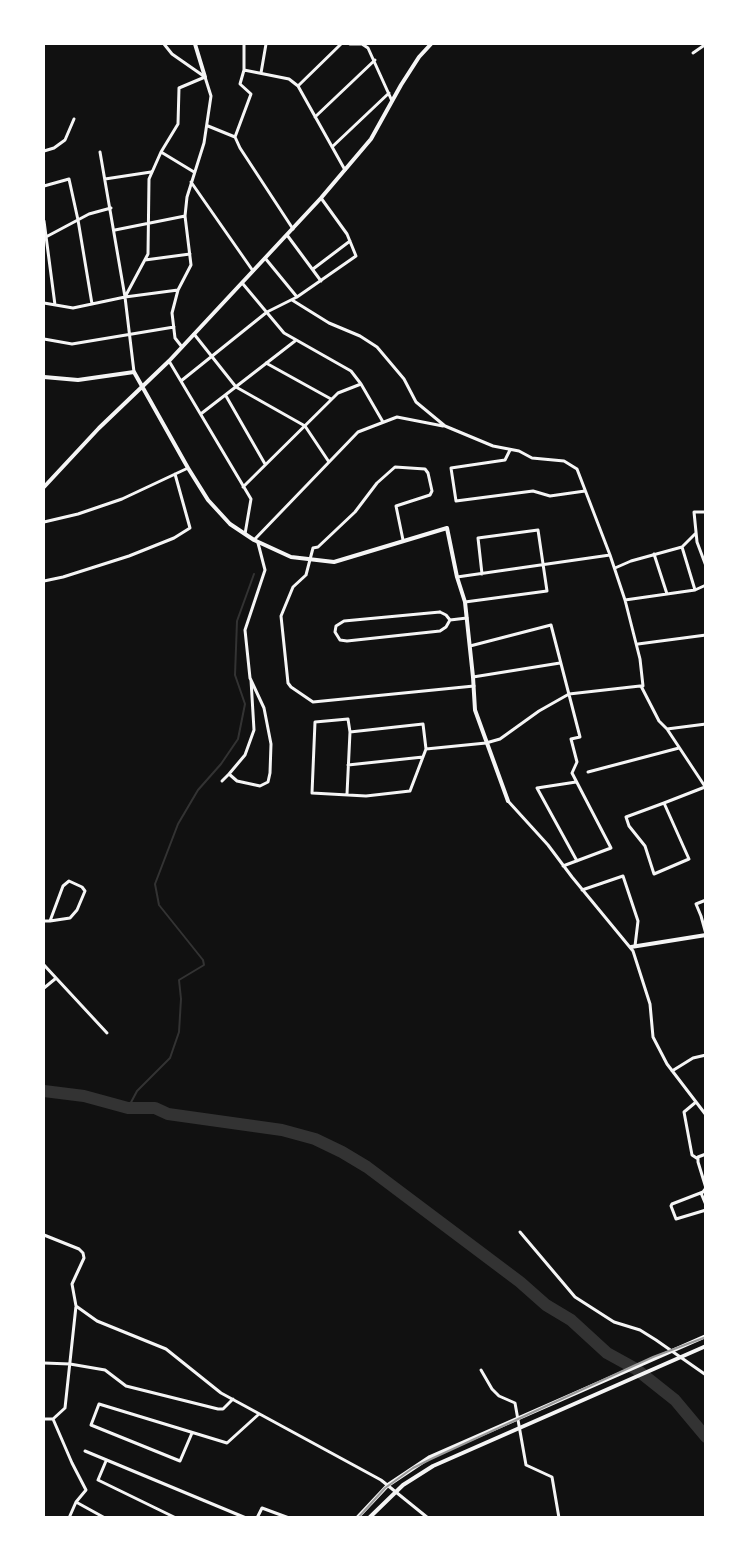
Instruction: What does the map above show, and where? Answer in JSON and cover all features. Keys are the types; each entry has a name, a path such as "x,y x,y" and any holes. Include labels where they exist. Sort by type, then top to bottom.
{"street":[{"path":"164,44 172,54 206,77"},
{"path":"182,347 175,338 172,313 178,290 191,265 185,216 191,182 208,126 211,96 195,44"},
{"path":"235,137 251,94 240,84 244,70 244,44"},
{"path":"261,73 266,44"},
{"path":"298,86 340,44"},
{"path":"350,44 362,44 368,48 392,101"},
{"path":"44,487 243,284 321,198 371,139 419,57 431,44"},
{"path":"693,53 705,45"},
{"path":"314,117 375,60"},
{"path":"244,70 289,79 298,86 345,170"},
{"path":"125,297 148,254 149,179 161,152 178,124 179,88 206,77"},
{"path":"332,147 389,93"},
{"path":"44,151 54,148 65,140 74,119"},
{"path":"208,126 235,137 292,229"},
{"path":"100,152 115,230 134,372 208,500 230,524 291,557 334,562 447,528 457,577 465,602 475,710 508,801 548,845 582,891 633,947 650,1004 653,1037 672,1071 705,1115"},
{"path":"161,152 194,172"},
{"path":"105,179 151,172"},
{"path":"44,186 69,179 92,304"},
{"path":"191,182 253,271"},
{"path":"181,381 267,312 297,297 356,256 347,234 321,198"},
{"path":"45,237 89,214 111,208"},
{"path":"115,230 185,216"},
{"path":"44,221 55,305"},
{"path":"287,235 321,281"},
{"path":"312,269 350,241"},
{"path":"145,260 190,254"},
{"path":"265,258 297,297"},
{"path":"243,284 284,333 351,371 383,422"},
{"path":"44,303 73,308 125,297 178,290"},
{"path":"292,300 329,323 360,336 377,347 404,379 416,402 445,426"},
{"path":"44,339 72,344 174,327"},
{"path":"194,334 236,387 305,426 328,462"},
{"path":"202,414 295,341"},
{"path":"169,361 251,499 245,534"},
{"path":"266,363 331,399"},
{"path":"44,377 78,380 134,372"},
{"path":"243,487 331,399 338,393 361,384"},
{"path":"226,395 265,464"},
{"path":"256,540 358,432 397,417 445,426 493,446 532,458 564,461 577,469 615,568 638,644 643,686 641,686 658,721 667,729 705,788 664,803 626,818 629,826 645,846 654,874 689,859 664,803"},
{"path":"510,450 505,460 452,468 456,501 533,491 550,496 585,491"},
{"path":"403,540 395,509 396,506 430,495 432,491 425,469 395,467 377,483 355,512 318,547 313,548 306,575 293,587 281,616 288,683 313,702 474,686"},
{"path":"44,522 78,514 122,499 188,468"},
{"path":"44,581 129,556 174,538 190,528 174,474"},
{"path":"705,512 694,512 696,533 705,566"},
{"path":"465,602 546,591 538,530 478,538 482,574"},
{"path":"615,568 682,547 696,533"},
{"path":"222,781 245,755 254,730 245,630 265,570 256,540"},
{"path":"682,547 695,590"},
{"path":"654,554 667,594"},
{"path":"457,577 610,555"},
{"path":"625,600 695,590 705,585"},
{"path":"440,612 450,620 440,631 347,641 340,640 335,632 336,627 344,621 440,612"},
{"path":"450,620 466,618"},
{"path":"470,646 550,625 580,737 571,739 577,762 572,773 611,848 563,866"},
{"path":"638,644 705,635"},
{"path":"473,677 560,663"},
{"path":"229,774 237,782 260,786 268,782 272,744 264,708 250,678"},
{"path":"426,749 486,743 500,739 538,711 569,694 641,686"},
{"path":"347,794 350,732 348,719 315,722 312,792 366,796 410,791 426,749 423,724 350,732"},
{"path":"667,729 705,724"},
{"path":"588,772 680,748"},
{"path":"348,765 423,757"},
{"path":"576,782 537,788 576,861"},
{"path":"582,891 623,876 638,921 633,947"},
{"path":"44,921 50,921 70,918 77,910 84,891 82,887 69,881 63,886 50,921"},
{"path":"633,947 705,934 696,904 705,900"},
{"path":"44,965 107,1033"},
{"path":"44,988 56,979"},
{"path":"672,1071 693,1058 705,1055"},
{"path":"696,1102 684,1112 692,1155 698,1160 705,1188 701,1193 671,1206 676,1219 705,1210"},
{"path":"698,1160 698,1157 705,1155"},
{"path":"701,1193 705,1205"},
{"path":"520,1232 575,1297 614,1322 648,1335 705,1375"},
{"path":"44,1235 79,1249 84,1258 72,1284 75,1306 65,1408 53,1419 44,1419"},
{"path":"75,1306 97,1321 166,1349 221,1393 388,1485 428,1518"},
{"path":"357,1518 388,1485 430,1457 705,1336"},
{"path":"369,1518 396,1491 433,1466 705,1346"},
{"path":"44,1363 70,1364 105,1370 126,1386 218,1410 233,1400"},
{"path":"481,1370 499,1396 515,1403 526,1465 552,1477 559,1518"},
{"path":"192,1433 180,1461 91,1425 99,1404 227,1443 259,1414"},
{"path":"53,1419 86,1490 76,1502 69,1518"},
{"path":"85,1452 246,1518"},
{"path":"106,1461 98,1480 176,1518"},
{"path":"76,1502 105,1518"},
{"path":"257,1518 262,1508 289,1518"}],"waterway":[{"path":"128,1108 137,1091 170,1058 179,1032 181,999 179,980 204,965 203,960 159,905 155,884 178,824 198,790 221,764 238,739 245,704 235,675 237,621 254,574"},
{"path":"44,1091 84,1096 128,1108 155,1108 168,1114 282,1130 315,1139 342,1152 367,1167 520,1282 546,1305 571,1320 607,1353 636,1369 675,1400 706,1437"}],"railway":[{"path":"358,1518 385,1488 413,1468 653,1357 706,1337"}]}
